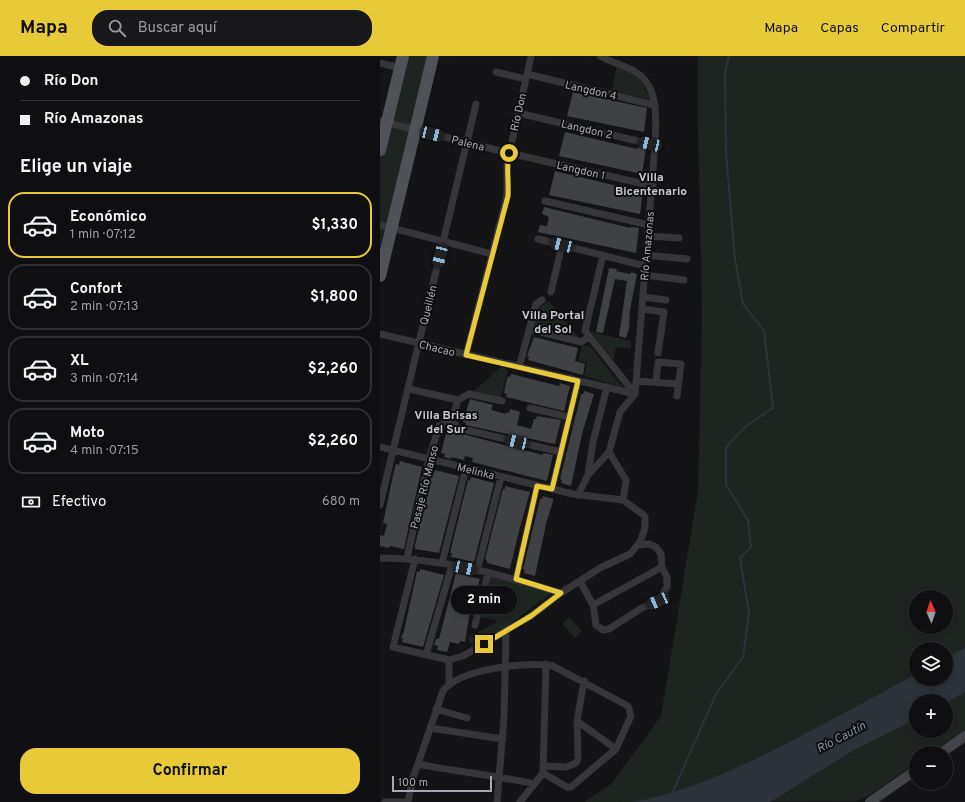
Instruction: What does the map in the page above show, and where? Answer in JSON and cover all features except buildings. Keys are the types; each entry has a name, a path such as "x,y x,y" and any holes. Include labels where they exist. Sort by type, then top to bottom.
{"main road":[{"path":"380,276 386,227 415,130 433,56"},
{"path":"380,150 383,122 401,62"},
{"path":"951,746 965,736"},
{"path":"870,802 909,775"}],"street":[{"name":"Río Don","path":"466,355 508,196 506,170 531,56"},
{"name":"Río Amazonas","path":"600,56 634,71 643,79 651,90 654,105 655,145 653,186 635,394"},
{"path":"380,63 401,62"},
{"name":"Langdon 4","path":"496,72 526,77 654,105"},
{"name":"Queillén","path":"380,505 468,143 476,104"},
{"name":"Langdon 2","path":"518,113 655,145"},
{"name":"Palena","path":"383,122 509,153"},
{"name":"Langdon 1","path":"509,153 653,186"},
{"path":"545,202 649,225"},
{"path":"386,227 492,254"},
{"path":"648,236 679,238"},
{"path":"538,239 646,266"},
{"path":"551,292 562,245"},
{"path":"576,495 588,475 609,452 620,412 635,394 589,337 586,331 603,255"},
{"path":"646,255 687,259"},
{"path":"645,275 684,280"},
{"path":"643,297 666,300"},
{"path":"519,367 536,304 542,300"},
{"path":"642,308 664,312 658,353"},
{"path":"529,329 581,342 589,337"},
{"name":"Chacao","path":"380,334 635,394"},
{"path":"656,382 658,362 681,364 677,396"},
{"path":"552,489 578,381"},
{"path":"636,381 678,384"},
{"path":"588,475 593,442 607,387"},
{"path":"409,389 458,400 469,394 502,401"},
{"path":"458,400 452,420 458,428 561,452"},
{"path":"530,408 569,417"},
{"name":"Pasaje Río Manso","path":"407,558 429,459 439,426 452,420"},
{"name":"Melinka","path":"380,447 576,495 623,500"},
{"path":"415,559 393,647 449,660 463,656 531,616 561,593 600,568 630,554 638,545 645,528 645,516 623,500 626,480 609,452"},
{"path":"442,563 466,468"},
{"path":"477,571 501,477"},
{"path":"516,579 537,486"},
{"path":"580,582 593,605 596,625 603,630 609,629 640,609 658,601 663,596 667,587 667,577 662,567 661,554 656,547 649,544 638,545"},
{"path":"380,558 407,558 442,563 516,579 561,593"},
{"path":"426,655 452,565"},
{"path":"593,605 662,567"},
{"path":"475,625 488,573"},
{"path":"497,802 503,739 506,631"},
{"path":"449,660 449,684"},
{"path":"520,802 543,770 546,664"},
{"path":"386,802 408,802 412,781 440,694 449,684 505,666 546,664 553,666 584,681 628,706 631,716 616,749 571,787 567,787 543,770"},
{"path":"543,770 566,767 576,763 578,759 577,721 584,681"},
{"path":"436,709 467,718"},
{"path":"577,721 616,749"},
{"path":"430,728 503,739"},
{"path":"418,764 452,771 500,776 534,784"}],"shaded area":[{"path":"404,56 432,56 380,270 380,156"},
{"path":"698,56 965,56 965,730 941,746 909,746 909,768 870,795 856,801 584,802 611,784 661,716 698,491 702,312"},
{"path":"617,65 629,70 638,78 651,100 612,91"},
{"path":"549,301 579,338 533,328 537,308"},
{"path":"591,332 631,341 631,349 616,347 613,360"},
{"path":"582,345 591,347 622,387 584,376 587,363 578,361"},
{"path":"501,367 508,369 501,398 473,392"},
{"path":"489,576 550,591 551,593 510,624 506,631 472,645 468,638 498,621 480,617"},
{"path":"569,617 582,631 575,638 562,624"}],"water":[{"name":"Río Cautín","path":"965,648 965,692 953,699 953,694 909,694 909,722 854,750 770,802 633,802 653,798 692,786 729,771 784,745 909,678 909,686 953,686 953,654"}],"waterway":[{"path":"671,796 716,694 743,657 749,613 740,558 751,547 748,520 726,485 726,447 746,426 773,408 764,331 743,304 735,259 726,153 725,73 729,56"}],"district":[{"name":"Villa Bicentenario","path":"651,184"},
{"name":"Villa Portal del Sol","path":"553,322"},
{"name":"Villa Brisas del Sur","path":"446,422"}],"route":[{"path":"484,644 531,616 561,593 516,579 537,486 552,489 578,381 466,355 508,196 506,170 509,153"}]}
